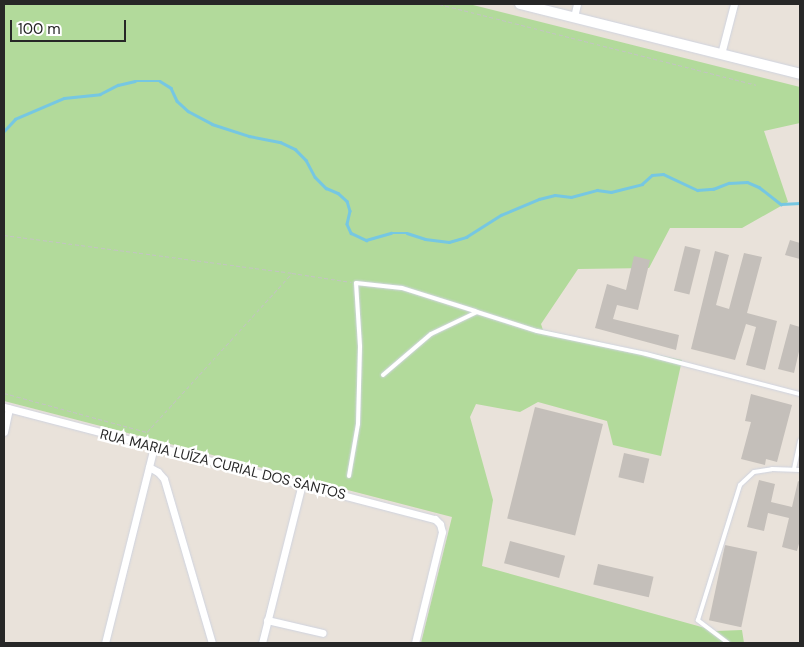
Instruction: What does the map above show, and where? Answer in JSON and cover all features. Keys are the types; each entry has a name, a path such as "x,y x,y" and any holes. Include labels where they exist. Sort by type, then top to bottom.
{"main road":[{"path":"520,4 800,74"}],"street":[{"path":"574,17 577,4"},
{"path":"721,54 734,4"},
{"path":"4,432 7,408"},
{"name":"RUA MARIA LUÍZA CURIAL DOS SANTOS","path":"7,408 432,518 440,524 442,532 415,643"},
{"path":"105,643 154,446"},
{"path":"149,467 164,478 212,643"},
{"path":"262,643 302,484"},
{"path":"267,620 324,633"}],"lane":[{"path":"349,476 358,424 360,346 356,283 402,288 537,331 646,354 800,394"},
{"path":"383,376 431,334 477,312"},
{"path":"794,469 800,442"},
{"path":"728,643 698,620 740,485 754,472 800,470"}],"path":[{"path":"439,4 756,85"},
{"path":"4,235 356,283"},
{"path":"4,393 147,432 292,273"}],"green space":[{"path":"4,4 469,4 800,87 800,123 764,131 788,202 742,228 670,228 649,268 578,269 541,324 543,330 682,360 661,456 613,445 607,421 538,402 520,412 476,404 470,417 493,500 482,566 716,631 742,630 744,643 421,643 452,517 4,401"}],"building":[{"path":"790,240 800,243 800,259 785,255"},
{"path":"685,246 701,250 689,295 674,291"},
{"path":"715,251 729,255 716,305 729,309 744,253 762,257 747,313 777,321 765,370 746,365 756,327 746,324 735,360 691,349"},
{"path":"634,256 650,260 638,310 617,305 613,319 679,335 676,350 595,328 607,284 626,290"},
{"path":"790,324 800,327 800,347 794,373 778,369"},
{"path":"751,394 792,405 777,462 766,459 765,465 741,459 751,422 745,421"},
{"path":"535,407 603,424 575,536 507,519"},
{"path":"624,453 649,459 644,483 618,477"},
{"path":"759,480 775,484 771,502 792,507 798,481 800,482 800,540 797,551 782,547 789,518 768,513 764,531 747,527"},
{"path":"510,541 565,556 559,578 504,563"},
{"path":"725,545 757,552 741,627 709,620"},
{"path":"598,564 654,577 649,597 593,584"}],"waterway":[{"path":"4,131 15,119 64,98 100,94 118,85 135,81 160,81 171,88 177,101 188,111 212,124 249,136 280,142 295,149 306,160 315,177 326,188 338,193 347,201 350,211 347,224 351,233 366,240 391,233 407,233 425,239 449,242 466,237 501,215 539,199 555,195 571,197 597,190 611,192 642,184 652,175 663,174 697,190 713,189 729,183 747,182 759,187 781,204 800,203"}]}
